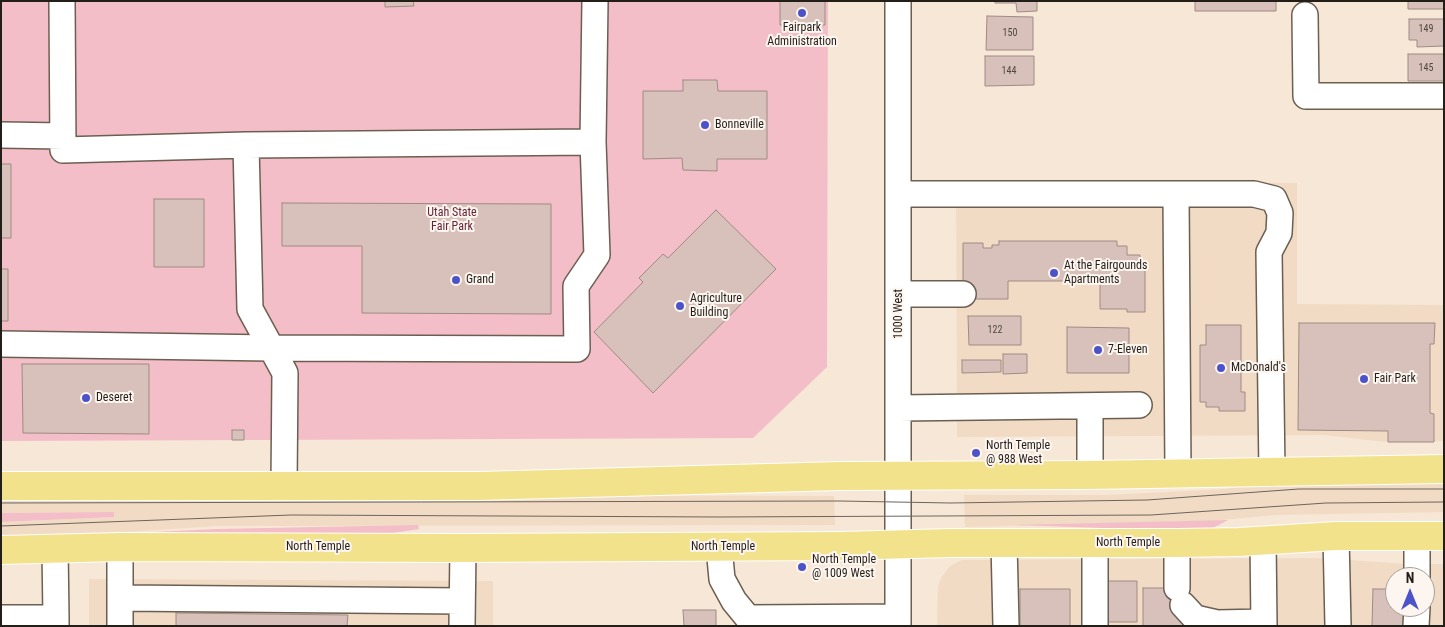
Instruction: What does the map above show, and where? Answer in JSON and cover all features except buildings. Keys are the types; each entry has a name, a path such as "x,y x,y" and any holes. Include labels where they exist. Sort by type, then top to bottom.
{"main road":[{"path":"1,486 478,486 898,475 1090,475 1444,470"},
{"name":"North Temple","path":"1,550 55,548 719,547 1004,543 1177,543 1239,542 1336,536 1431,535"}],"street":[{"path":"62,1 63,150 246,145 594,142"},
{"path":"1,344 271,348 577,349 576,286 597,255 594,142 595,1"},
{"name":"1000 West","path":"898,1 898,622"},
{"path":"1305,15 1306,96 1444,96"},
{"path":"1,135 63,136"},
{"path":"246,145 250,309 285,373 284,486"},
{"path":"898,194 1254,194 1274,199 1280,213 1279,233 1268,252 1272,473"},
{"path":"1176,194 1178,474"},
{"path":"898,294 964,294"},
{"path":"898,408 1139,405"},
{"path":"1090,406 1090,475"},
{"path":"1420,567 1431,535"},
{"path":"1336,536 1338,626"},
{"path":"1177,543 1180,596 1195,618 1217,622 1264,624 1263,540"},
{"path":"1004,543 1006,626"},
{"path":"1095,543 1095,626"},
{"path":"719,547 722,579 734,601 748,618 898,622"},
{"path":"1,618 56,622 55,548"},
{"path":"120,548 120,626"},
{"path":"462,626 463,548"},
{"path":"120,598 462,601"}],"shaded area":[{"path":"956,181 1297,183 1297,304 1444,305 1444,441 1385,442 1324,435 957,437"},
{"path":"1263,482 1444,483 1444,512 1276,515 1210,521 965,527 964,495 1109,495 1225,489"},
{"path":"834,496 835,525 217,526 1,539 1,522 114,517 114,512 1,513 1,497"},
{"path":"1319,558 1409,564 1444,564 1444,626 937,626 938,587 941,578 950,566 962,560"},
{"path":"89,579 493,581 493,626 89,626"}],"green space":[{"name":"Utah State Fair Park","path":"1,1 828,1 827,367 753,438 1,441"},
{"path":"114,512 114,517 1,522 1,513"},
{"path":"1228,520 1211,529 1195,531 1013,525"},
{"path":"418,525 419,529 387,534 153,535 153,532 217,529"}],"tram line":[{"path":"1,503 840,501 950,503 1147,500 1299,489 1444,489"},
{"path":"1,526 291,515 718,517 1151,515 1326,503 1444,502"}],"place":[{"name":"Fairpark Administration","path":"802,13"},
{"name":"Bonneville","path":"705,125"},
{"name":"At the Fairgounds Apartments","path":"1054,273"},
{"name":"Grand","path":"456,280"},
{"name":"Agriculture Building","path":"680,306"},
{"name":"7-Eleven","path":"1098,350"},
{"name":"McDonald's","path":"1221,368"},
{"name":"Fair Park","path":"1364,379"},
{"name":"Deseret","path":"86,398"},
{"name":"North Temple @ 988 West","path":"976,453"},
{"name":"North Temple @ 1009 West","path":"802,567"}]}
